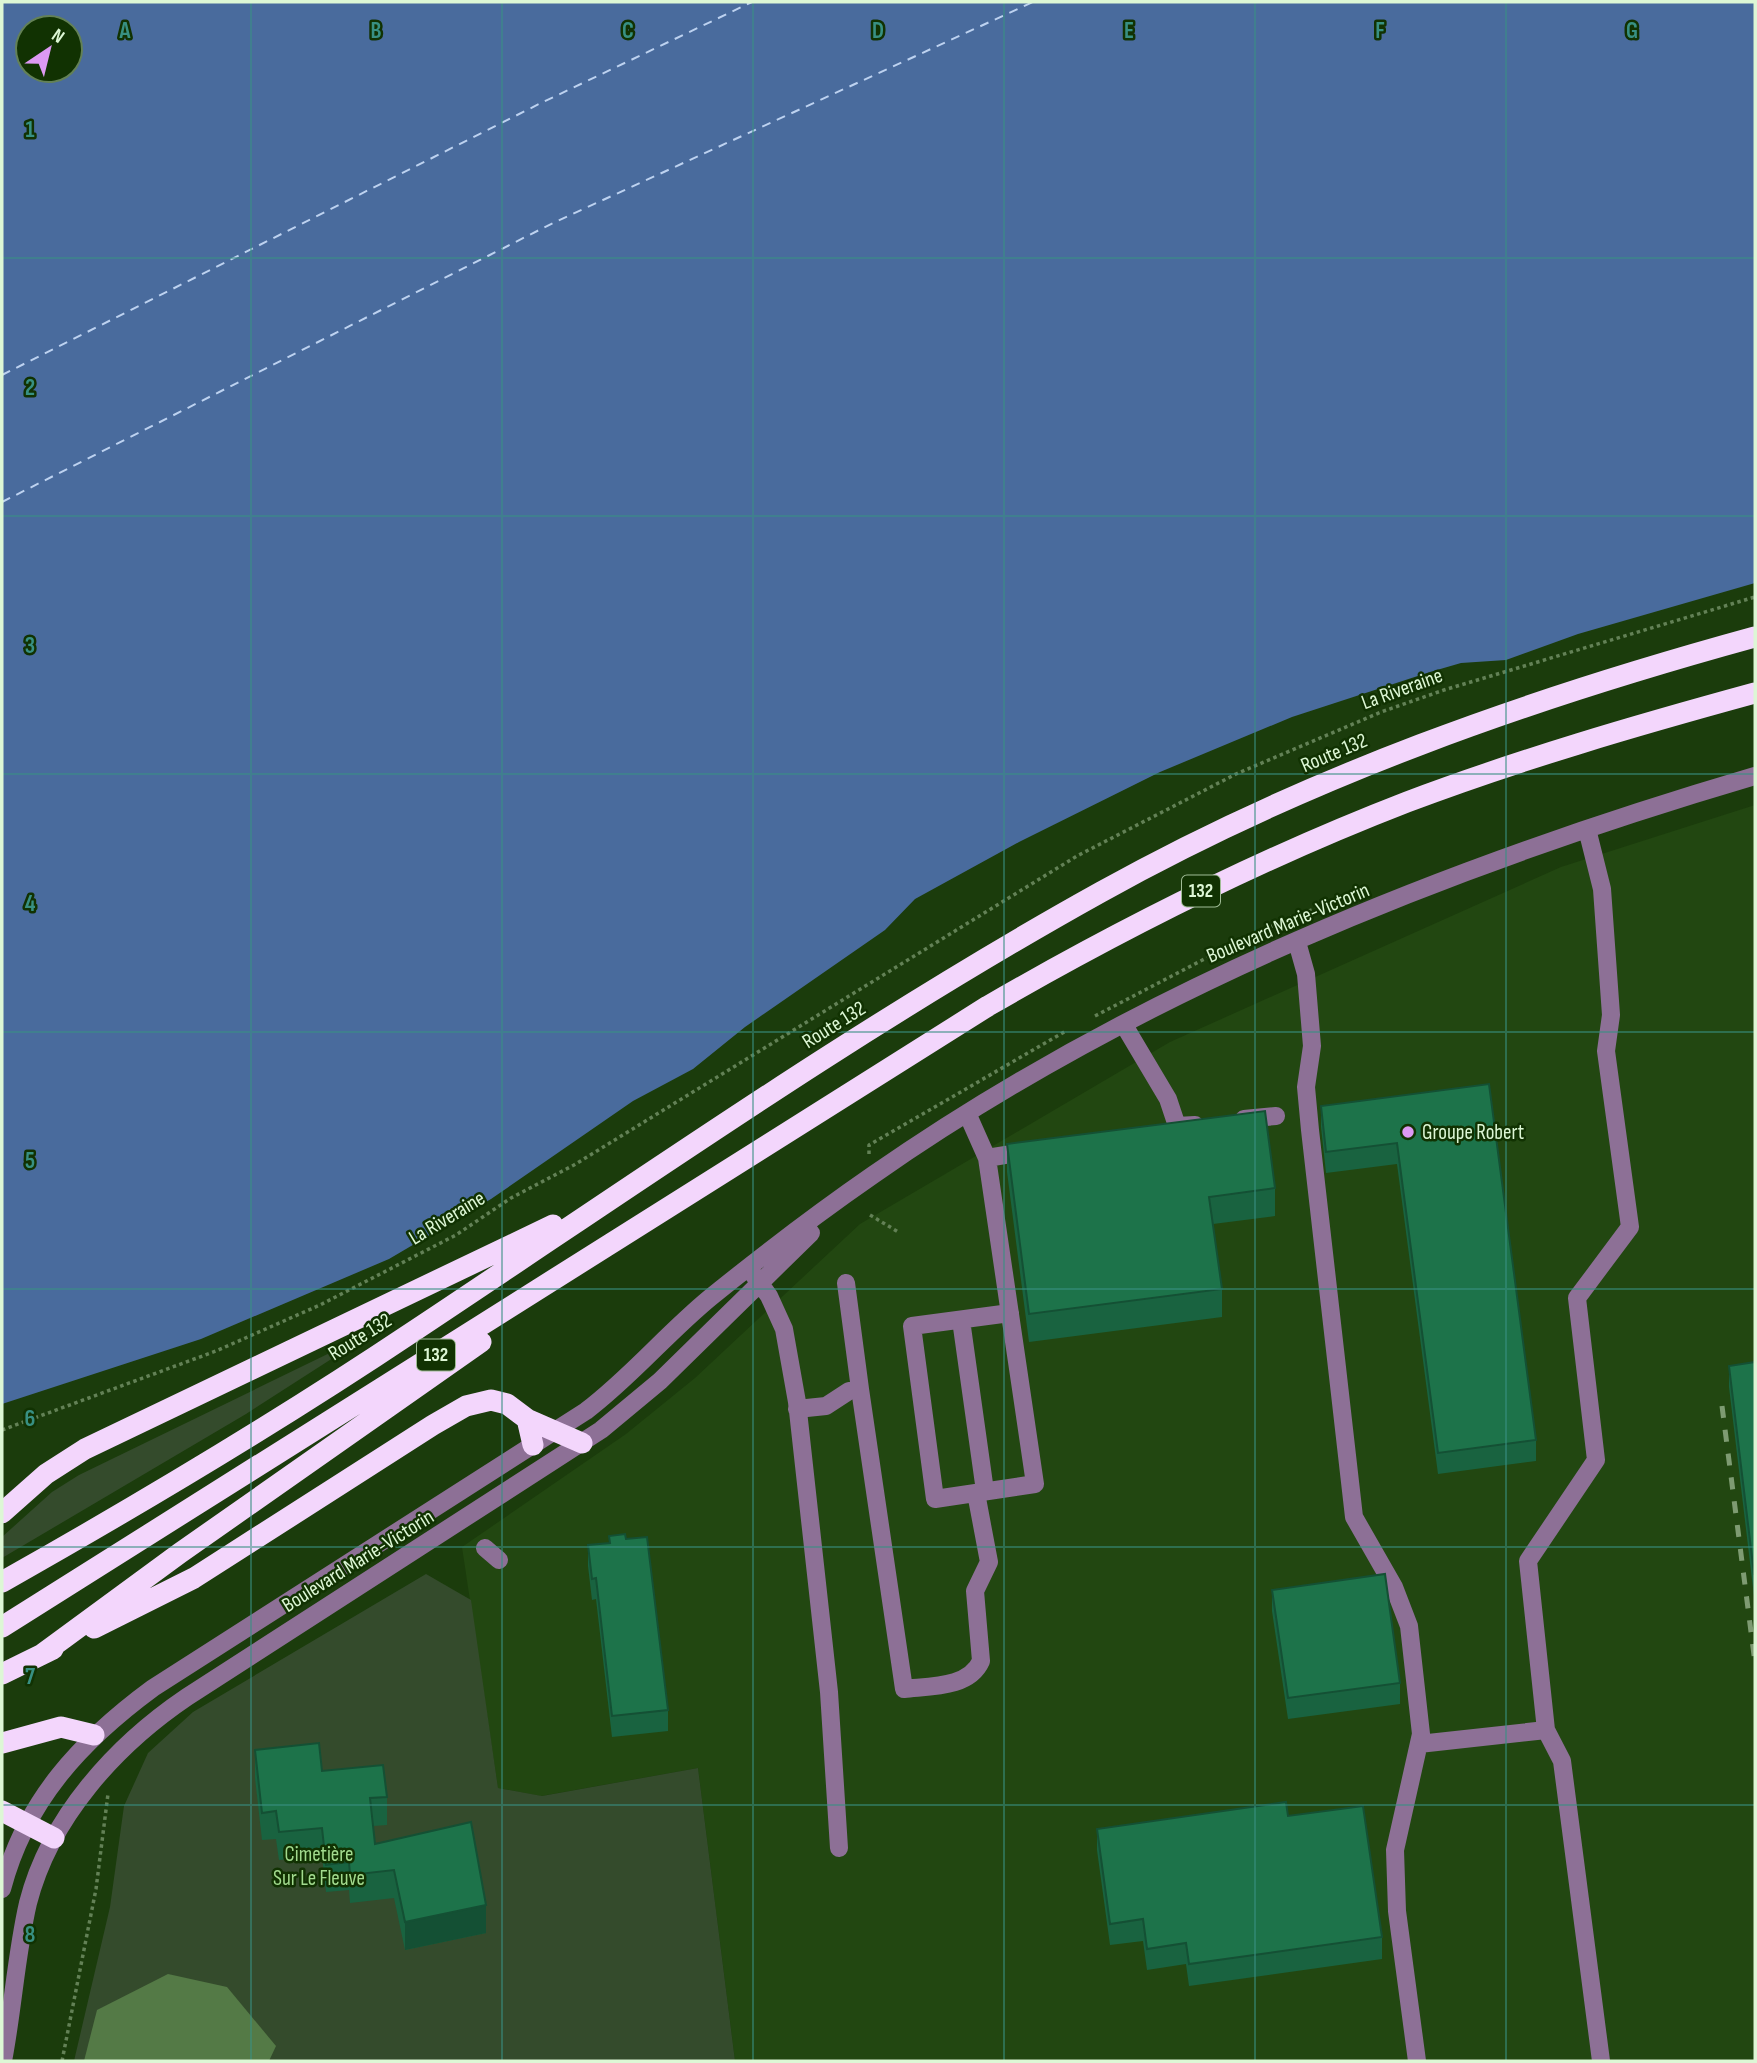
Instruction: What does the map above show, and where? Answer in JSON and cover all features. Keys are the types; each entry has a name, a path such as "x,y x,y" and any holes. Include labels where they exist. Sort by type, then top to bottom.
{"highway":[{"name":"Route 132","path":"2,1582 321,1390 806,1071 1101,891 1303,793 1432,739 1581,687 1755,637"},
{"name":"132","path":"2,1627 988,1006 1093,947 1210,887 1344,828 1470,779 1614,733 1755,693"},
{"path":"41,1655 180,1553 695,1192"},
{"path":"2,1513 46,1475 103,1439 388,1301 612,1198"},
{"path":"2,1674 194,1578 466,1406 482,1401 499,1401 513,1407 527,1419 582,1443"},
{"path":"527,1419 533,1445"},
{"path":"2,1743 61,1727 94,1735"},
{"path":"2,1811 54,1838"}],"street":[{"name":"Boulevard Marie-Victorin","path":"3,2061 29,1901 54,1838 102,1770 148,1724 601,1430 660,1381 754,1275 869,1177 967,1113 1124,1025 1297,942 1422,891 1587,829 1755,776"},
{"path":"1587,829 1601,889 1611,1015 1606,1051 1630,1227 1577,1298 1596,1460 1528,1561 1546,1730 1562,1762 1601,2061"},
{"path":"1297,942 1306,974 1312,1046 1306,1087 1354,1517 1394,1587 1409,1626 1421,1734 1395,1850 1397,1910 1417,2061"},
{"path":"1124,1025 1168,1100 1177,1126"},
{"path":"967,1113 987,1158 1010,1313 1035,1484 936,1499 912,1326 1010,1313"},
{"path":"1153,1129 1276,1116"},
{"path":"987,1158 1041,1149"},
{"name":"Boulevard Marie-Victorin","path":"2,1889 27,1823 65,1764 94,1735 153,1688 586,1411 709,1298 754,1275"},
{"path":"754,1275 784,1329 797,1409 829,1692 839,1848"},
{"path":"846,1283 904,1689 962,1680 977,1670 981,1661 975,1591 989,1563 961,1320"},
{"path":"797,1409 826,1406 849,1391 860,1389"},
{"path":"586,1411 601,1430"},
{"path":"460,1492 473,1514"},
{"path":"427,1514 439,1536"},
{"path":"1419,1744 1546,1730"}],"path":[{"name":"La Riveraine","path":"2,1430 248,1337 444,1242 511,1198 586,1158 1077,856 1236,774 1381,712 1524,664 1755,597"},
{"path":"870,1215 900,1233"},
{"path":"62,2061 94,1900 110,1786"}],"shaded area":[{"path":"1755,805 1755,2061 735,2061 698,1768 541,1796 498,1788 462,1547 626,1434 695,1378 860,1224 1170,1042 1561,867"},
{"path":"168,1974 227,1987 276,2046 269,2061 84,2061 97,2010"}],"green space":[{"path":"375,1331 246,1414 2,1558 2,1537 52,1492 79,1475"},
{"name":"Cimetière Sur Le Fleuve","path":"426,1574 471,1600 498,1788 542,1796 698,1768 735,2061 74,2061 110,1907 124,1806 148,1753 193,1712"}],"water":[{"path":"2,2 1755,2 1755,583 1578,634 1506,660 1461,663 1430,672 1292,717 1160,772 1019,842 915,899 885,930 745,1027 693,1069 633,1101 491,1199 389,1259 201,1339 2,1404"}],"building":[{"path":"1489,1084 1536,1440 1438,1453 1397,1143 1326,1152 1321,1106"},
{"path":"1265,1111 1275,1188 1209,1197 1222,1289 1029,1314 1007,1144"},
{"path":"1755,1362 1755,1574 1754,1574 1729,1366"},
{"path":"625,1534 626,1539 647,1537 668,1710 612,1716 596,1578 592,1579 588,1545 610,1543 609,1536"},
{"path":"1385,1574 1400,1683 1288,1698 1272,1590"},
{"path":"319,1743 322,1771 383,1765 387,1797 370,1798 375,1844 471,1822 486,1905 405,1922 394,1870 350,1875 349,1862 326,1865 322,1828 279,1832 276,1811 262,1813 255,1750"},
{"path":"1286,1802 1288,1816 1363,1806 1382,1937 1189,1964 1186,1943 1147,1949 1143,1919 1110,1924 1097,1829"}],"ferry route":[{"path":"2,375 539,104 752,2"},
{"path":"2,502 553,223 1033,2"}],"railway":[{"path":"1722,1406 1755,1663"}],"place":[{"name":"Groupe Robert","path":"1408,1132"}]}
